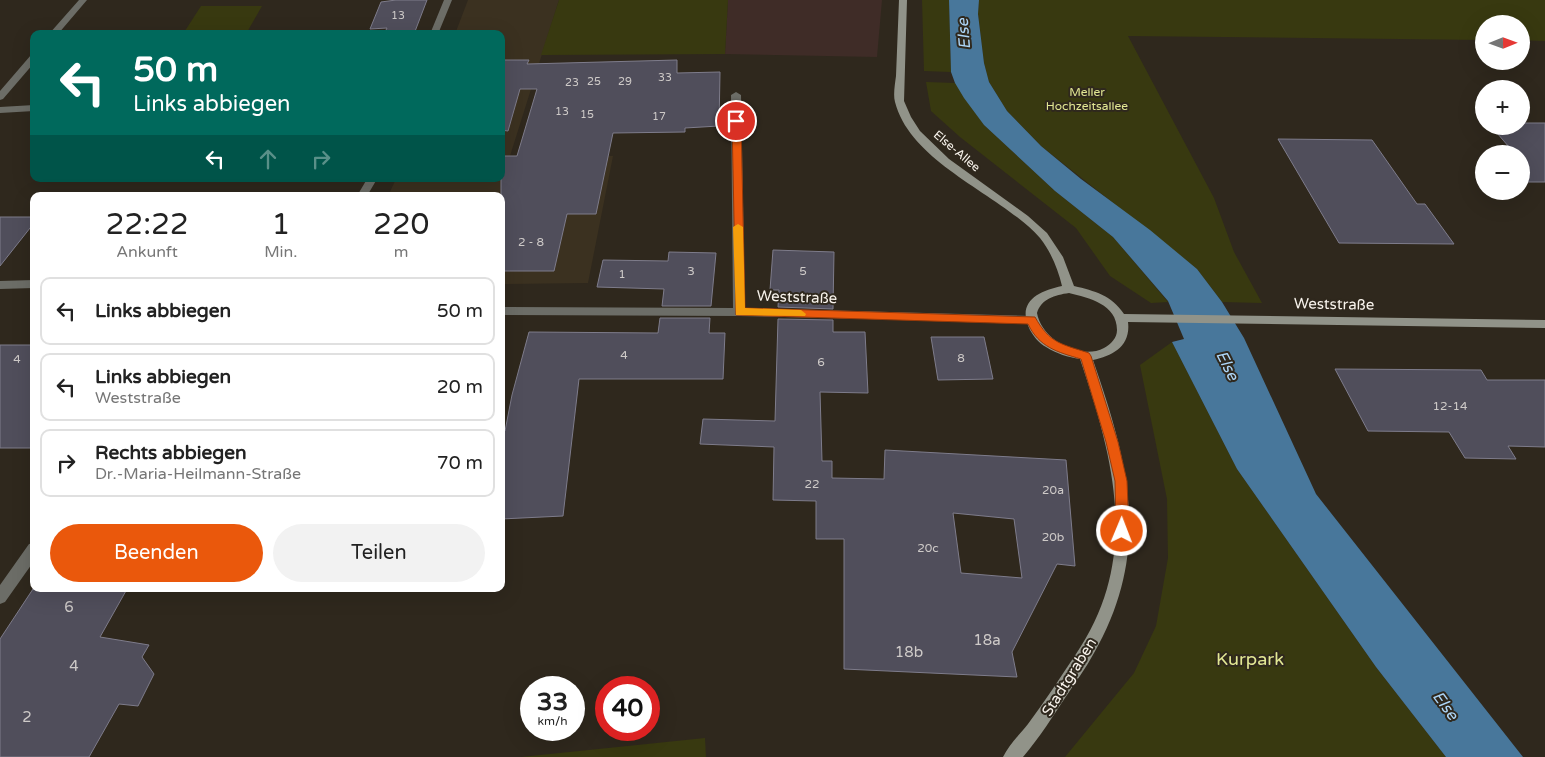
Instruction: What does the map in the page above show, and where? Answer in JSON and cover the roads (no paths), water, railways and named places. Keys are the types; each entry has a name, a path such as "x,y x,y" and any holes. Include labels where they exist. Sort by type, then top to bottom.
{"street":[{"path":"57,30 83,0"},
{"path":"436,30 448,0"},
{"name":"Else-Allee","path":"903,0 899,101 904,116 939,155 1019,215 1046,239 1060,260 1069,288"},
{"path":"0,96 30,62"},
{"path":"736,95 739,312"},
{"path":"0,110 30,108"},
{"path":"0,285 30,284"},
{"path":"1069,288 1095,294 1107,302 1122,318 1124,331 1121,340 1114,348 1103,354 1085,356 1059,349 1046,341 1037,331 1032,320 1032,310 1035,301 1044,294 1054,290 1069,288"},
{"name":"Weststraße","path":"505,311 739,312 1032,320"},
{"name":"Weststraße","path":"1122,318 1238,318 1545,324"},
{"name":"Stadtgraben","path":"1012,757 1031,736 1092,642 1110,601 1120,561 1123,515 1121,481 1112,442 1085,356"},
{"path":"0,597 30,555"}],"water":[{"name":"Else","path":"949,0 979,0 978,14 984,63 989,82 1007,111 1041,146 1081,179 1150,230 1197,269 1222,302 1244,338 1316,494 1523,757 1446,757 1376,667 1237,469 1172,342 1184,339 1168,301 1113,237 1055,191 984,125 964,98 951,72"}],"park label":[{"name":"Meller Hochzeitsallee","path":"1087,99"},
{"name":"Kurpark","path":"1250,659"}]}
